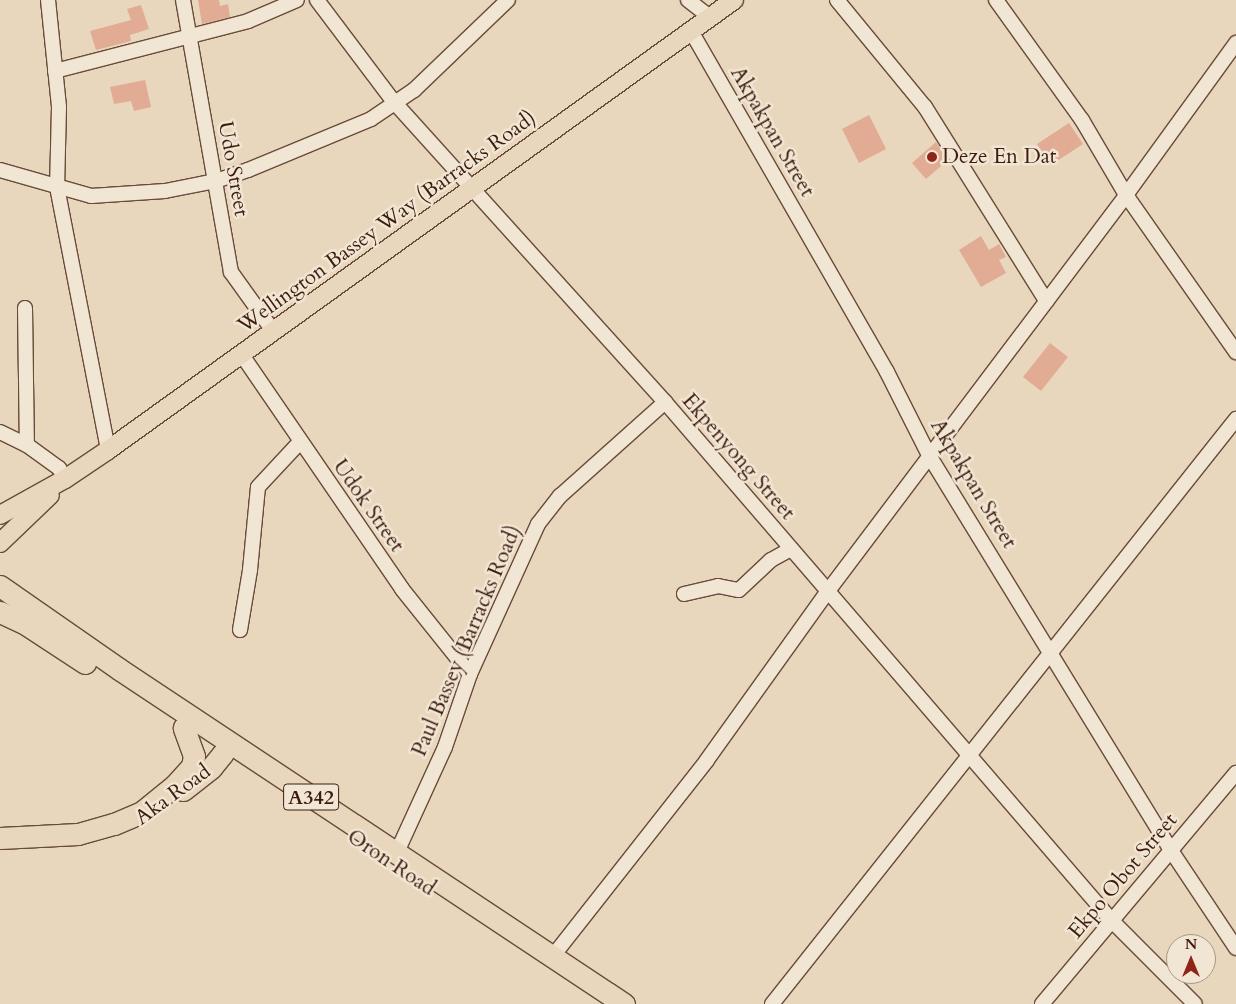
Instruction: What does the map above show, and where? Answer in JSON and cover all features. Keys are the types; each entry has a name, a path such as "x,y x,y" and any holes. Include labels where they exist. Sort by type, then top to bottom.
{"highway":[{"name":"A342","path":"0,586 118,669 624,1004"},
{"name":"Oron Road","path":"0,612 24,623 603,1004"},
{"path":"0,838 78,834 96,830 142,812 176,785 192,766 194,756 184,728"},
{"name":"Aka Road","path":"0,846 62,845 121,830 159,810 211,768 223,753"}],"main road":[{"name":"Wellington Bassey Way (Barracks Road)","path":"65,478 108,450 242,355 734,0"},
{"path":"0,515 65,478"},
{"path":"0,543 65,478"}],"street":[{"path":"48,0 59,107 57,187 108,450"},
{"name":"Udo Street","path":"183,0 231,272 274,332"},
{"path":"56,71 248,21 297,0"},
{"name":"Ekpenyong Street","path":"317,0 394,102 474,187 665,402 1112,920 1194,1004"},
{"path":"0,170 91,196 131,195 216,181 362,123 414,90 508,0"},
{"path":"688,0 710,17"},
{"path":"837,0 925,107 1046,301"},
{"path":"996,0 1082,120 1126,195 1236,352"},
{"name":"Akpakpan Street","path":"691,31 882,364 930,456 1170,849 1236,948"},
{"path":"553,956 707,760 828,591 1126,195 1236,43"},
{"path":"25,308 27,445"},
{"name":"Udok Street","path":"242,355 299,443 402,589 470,674"},
{"name":"Paul Bassey (Barracks Road)","path":"397,852 444,747 470,674 547,510 665,402"},
{"path":"772,1004 1236,419"},
{"path":"0,432 27,445 59,468 65,478"},
{"path":"240,630 250,570 258,487 299,443"},
{"path":"684,594 718,586 739,590 772,560 791,549"},
{"name":"Ekpo Obot Street","path":"1042,1004 1170,849 1236,773"}],"building":[{"path":"198,0 219,0 220,6 228,4 230,17 202,24"},
{"path":"141,5 149,29 130,35 131,41 96,50 90,31 131,20 127,9"},
{"path":"145,80 151,107 134,111 131,101 114,104 110,87"},
{"path":"869,115 886,149 859,163 842,129"},
{"path":"1069,123 1083,144 1051,165 1037,144"},
{"path":"936,142 948,160 926,179 912,163"},
{"path":"981,236 989,250 999,244 1006,257 999,260 1006,273 981,287 959,250"},
{"path":"1050,343 1068,357 1041,391 1023,377"}],"place":[{"name":"Deze En Dat","path":"932,157"}]}
